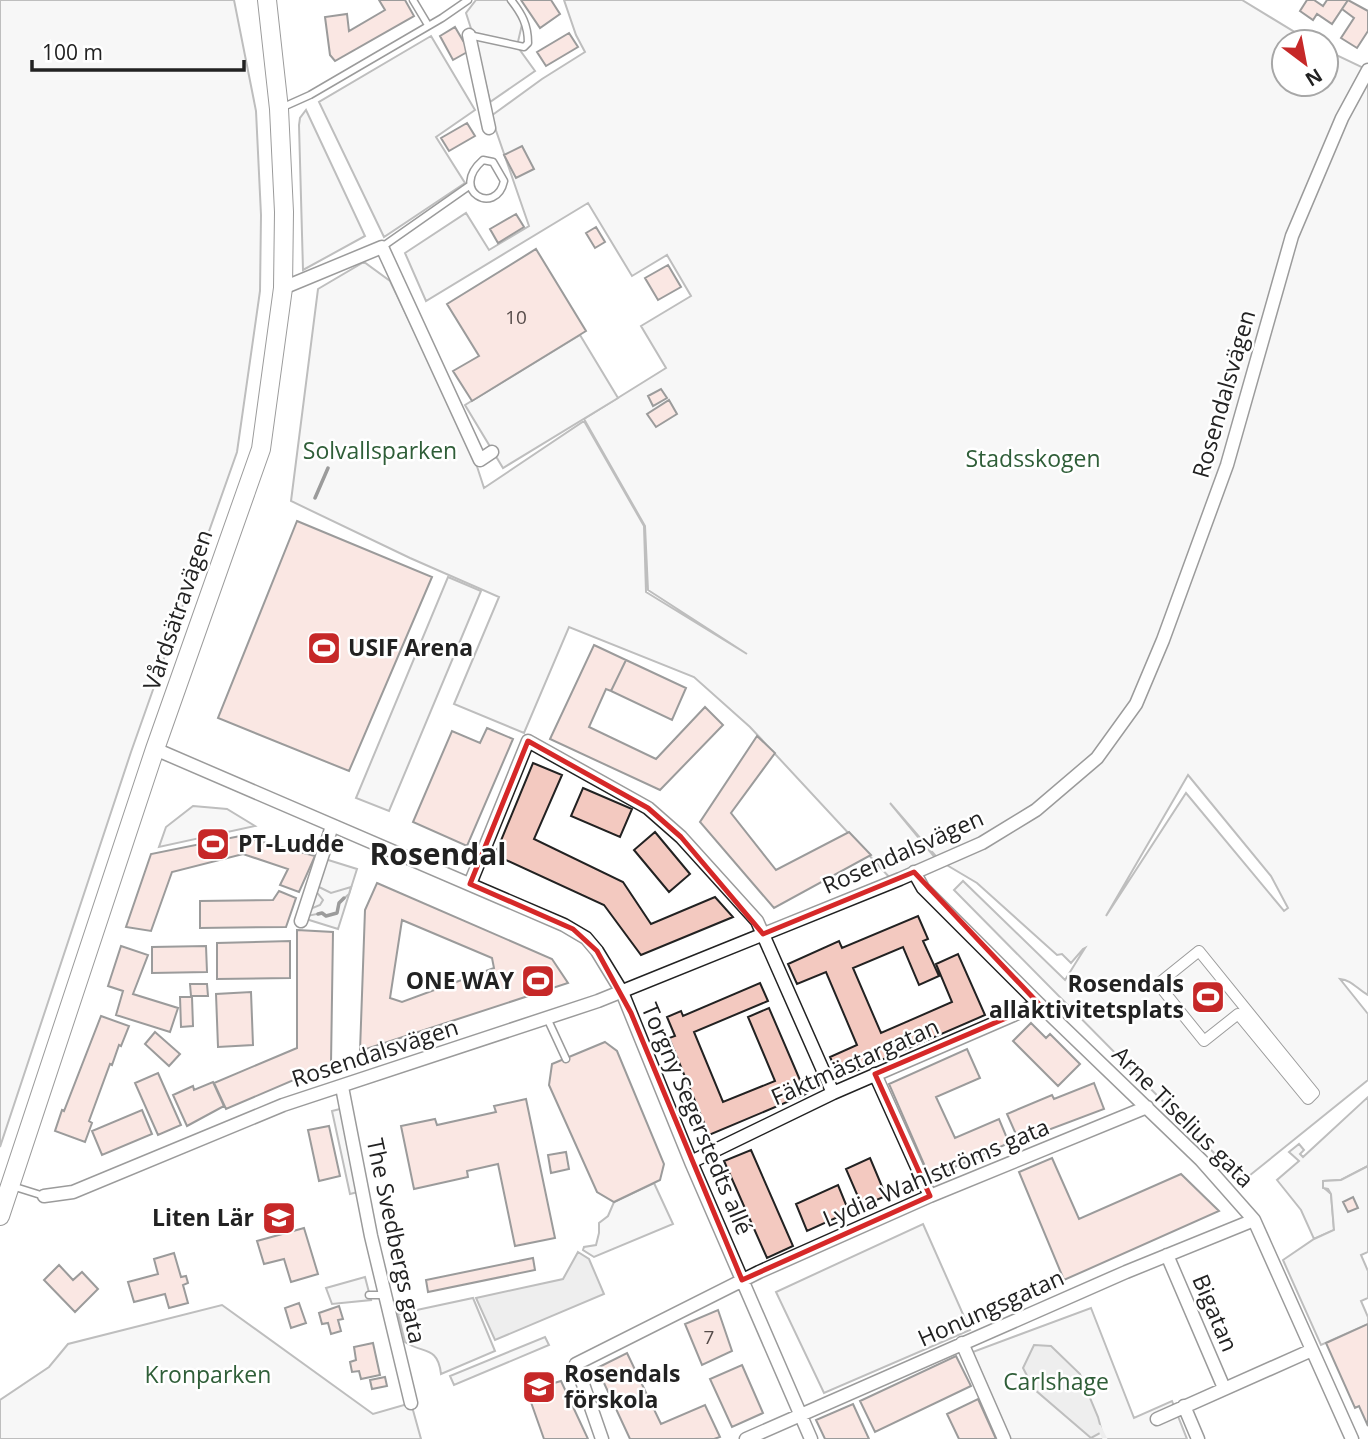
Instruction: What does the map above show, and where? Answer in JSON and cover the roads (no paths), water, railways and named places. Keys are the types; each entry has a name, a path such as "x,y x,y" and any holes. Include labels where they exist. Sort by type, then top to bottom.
{"main road":[{"name":"Vårdsätravägen","path":"0,1216 155,749 261,449 284,288 284,212 279,108 267,0"}],"street":[{"path":"469,35 489,128"},
{"name":"Rosendalsvägen","path":"44,1196 73,1192 283,1105 622,992 982,843 1036,810 1097,758 1136,704 1163,640 1227,465 1292,236 1342,118 1368,70"},
{"path":"284,288 382,247 480,460 492,452"},
{"path":"470,884 528,741 648,808 690,846 757,921 833,1093"},
{"name":"Torgny Segerstedts allé","path":"155,749 573,929 586,939 597,951 622,992 691,1162 811,1439"},
{"path":"301,921 332,826"},
{"name":"Arne Tiselius gata","path":"914,872 923,888 1201,1160 1254,1220 1352,1439"},
{"path":"1199,951 1314,1093 1307,1100 1238,1014 1204,1041 1158,984 1199,951"},
{"name":"Fäktmästargatan","path":"691,1162 833,1093 1039,1004"},
{"path":"875,1074 930,1196"},
{"name":"The Svedbergs gata","path":"342,1087 371,1236 411,1403"},
{"name":"Lydia Wahlströms gata","path":"603,1439 576,1364 742,1280 930,1196 1147,1107"},
{"name":"Honungsgatan","path":"746,1439 962,1343 1254,1220"},
{"name":"Bigatan","path":"1167,1255 1224,1388"},
{"path":"962,1343 1004,1439"},
{"path":"1157,1419 1312,1350"},
{"path":"1184,1406 1198,1439"}],"lane":[{"path":"413,0 428,25"},
{"path":"279,108 310,95 468,0"},
{"path":"469,35 524,47 528,43 526,24 511,0"},
{"path":"482,160 493,162 505,181 502,191 494,198 484,199 475,194 469,186 469,177 482,160"},
{"path":"382,247 469,186"},
{"path":"547,1018 566,1059"},
{"name":"Rosendalsvägen","path":"10,1185 44,1196"},
{"path":"369,1295 385,1295"}],"waterway":[{"path":"1099,1427 1105,1439"}],"place":[{"name":"USIF Arena","path":"324,648"},
{"name":"PT-Ludde","path":"213,844"},
{"name":"ONE WAY","path":"538,981"},
{"name":"Rosendals allaktivitetsplats","path":"1208,997"},
{"name":"Liten Lär","path":"279,1218"},
{"name":"Rosendals förskola","path":"539,1387"}],"district":[{"name":"Rosendal","path":"438,855"}],"park label":[{"name":"Solvallsparken","path":"380,451"},
{"name":"Stadsskogen","path":"1033,459"},
{"name":"Kronparken","path":"208,1375"},
{"name":"Carlshage","path":"1056,1382"}]}
